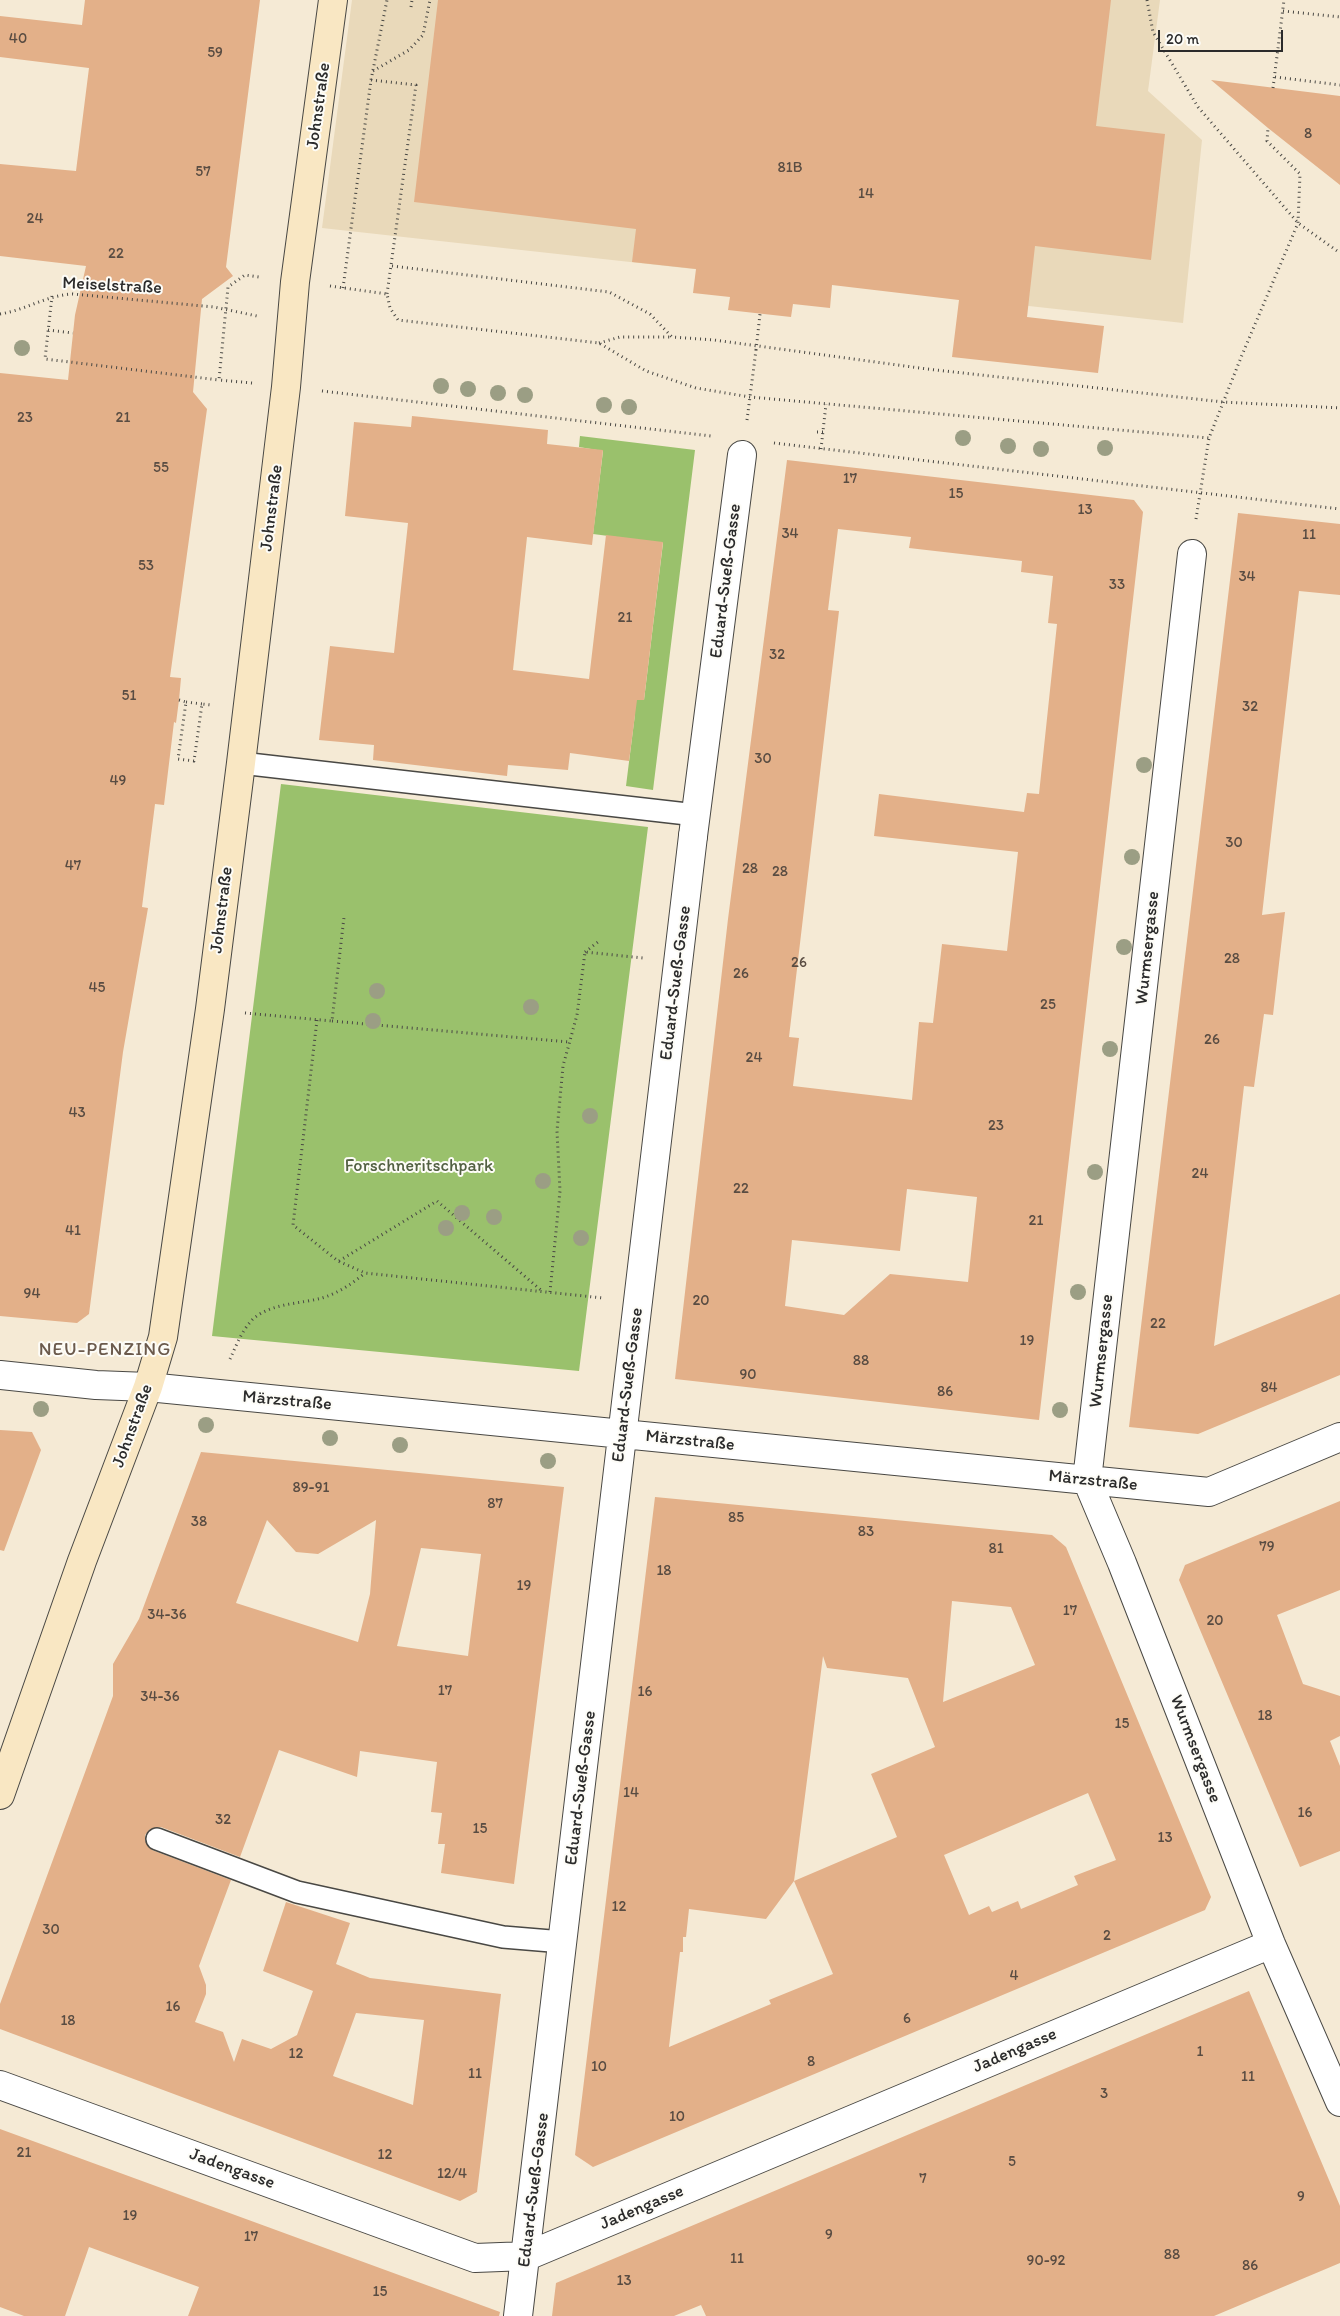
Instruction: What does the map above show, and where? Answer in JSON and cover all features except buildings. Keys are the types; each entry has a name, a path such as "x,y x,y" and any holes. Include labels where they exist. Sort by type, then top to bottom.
{"main road":[{"name":"Johnstraße","path":"0,1795 82,1561 148,1387 163,1337 210,1009 286,387 295,282 334,0"}],"street":[{"name":"Eduard-Sueß-Gasse","path":"518,2316 527,2256 678,963 742,455"},
{"name":"Wurmsergasse","path":"1192,554 1087,1480 1122,1562 1271,1944 1340,2102"},
{"name":"Märzstraße","path":"0,1375 96,1385 148,1387 1209,1492 1340,1437"},
{"name":"Jadengasse","path":"0,2085 475,2258 527,2256 1271,1944"}],"lane":[{"path":"241,763 695,826"},
{"path":"157,1839 297,1892 502,1937 563,1942"}],"path":[{"path":"387,0 371,80 343,288 387,294"},
{"path":"411,7 412,0"},
{"path":"373,71 409,50 423,35 430,0"},
{"path":"1147,0 1153,32 1198,107 1298,223 1340,253"},
{"path":"1274,88 1284,0"},
{"path":"1283,11 1340,17"},
{"path":"1275,77 1340,85"},
{"path":"371,80 416,85 387,294 390,308 398,320 599,343 620,337 672,337 714,340 927,369 1222,402 1340,408"},
{"path":"1198,508 1209,438 1222,402 1298,223 1300,174 1266,141 1268,128"},
{"path":"392,266 609,292 650,314 672,337"},
{"name":"Meiselstraße","path":"0,314 11,312 52,296 74,294 226,309"},
{"path":"52,296 45,360 219,380"},
{"path":"747,423 760,314"},
{"path":"48,330 73,333"},
{"path":"599,343 646,370 696,388 750,397 1209,438"},
{"path":"358,396 715,436"},
{"path":"821,449 826,404"},
{"path":"817,432 823,432"},
{"path":"773,443 1340,509"},
{"path":"179,700 248,710"},
{"path":"186,702 178,759 194,761 202,704"},
{"path":"332,1021 344,917"},
{"path":"550,1292 560,1191 557,1132 563,1066 577,1015 584,952 598,942"},
{"path":"584,952 678,963"},
{"path":"252,1014 569,1042"},
{"path":"317,1020 293,1225 338,1261 365,1273 589,1296"},
{"path":"338,1261 437,1201 542,1292"},
{"path":"215,1394 239,1339 253,1319 268,1310 323,1298 344,1289 365,1273"}],"shaded area":[{"path":"352,0 1160,0 1148,91 1202,140 1183,323 322,228"}],"green space":[{"path":"580,436 695,450 653,790 626,786 635,714 590,694 644,700 663,543 593,534 603,451 579,447"},
{"name":"Forschneritschpark","path":"281,784 648,827 579,1371 212,1336"}],"district":[{"name":"NEU-PENZING","path":"105,1350"}]}
